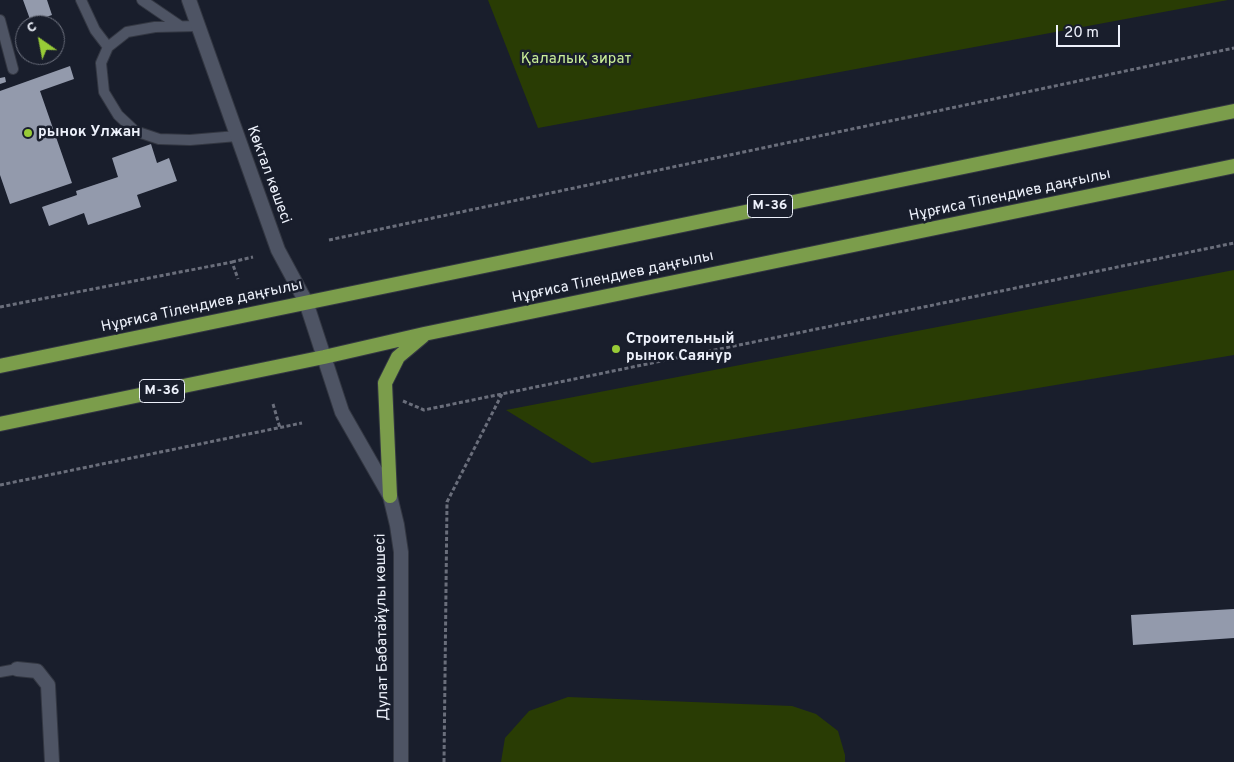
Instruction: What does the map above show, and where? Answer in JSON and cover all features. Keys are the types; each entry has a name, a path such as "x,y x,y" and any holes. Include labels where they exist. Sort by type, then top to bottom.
{"main road":[{"name":"Нұрғиса Тілендиев даңғылы","path":"0,366 1234,111"},
{"name":"Нұрғиса Тілендиев даңғылы","path":"0,424 1234,166"},
{"path":"390,496 385,384 398,357 424,334"}],"street":[{"name":"Көктал көшесі","path":"189,0 278,250 306,302 324,357"},
{"name":"Дулат Бабатайұлы көшесі","path":"324,357 342,412 390,496 397,525 400,552 402,762"},
{"path":"17,669 37,671 48,685 52,762"}],"lane":[{"path":"81,0 95,30 108,47"},
{"path":"142,0 180,26"},
{"path":"0,20 12,69"},
{"path":"198,26 155,27 127,32 108,47 101,63 104,92 118,116 135,131 159,139 190,140 237,136"},
{"path":"0,672 17,669"}],"path":[{"path":"329,240 1234,48"},
{"path":"403,401 424,410 1234,243"},
{"path":"0,307 253,258"},
{"path":"232,262 238,279"},
{"path":"444,762 447,502 502,394"},
{"path":"273,404 280,428"},
{"path":"0,485 302,423"}],"green space":[{"name":"Қалалық зират","path":"488,0 1228,0 538,128"},
{"path":"1234,270 1234,355 592,463 506,410"},
{"path":"568,697 792,706 816,714 838,731 845,755 845,762 501,762 505,738 529,711"}],"building":[{"path":"23,0 47,0 52,15 28,15"},
{"name":"рынок Улжан","path":"70,66 74,79 40,91 72,183 10,204 0,175 0,91"},
{"path":"5,77 6,82 0,84 0,78"},
{"path":"151,144 157,163 169,158 177,181 137,195 141,207 88,225 84,213 49,226 42,207 77,195 76,191 118,177 112,158"},
{"path":"1234,609 1234,638 1133,645 1131,615"}],"place":[{"name":"рынок Улжан","path":"28,133"},
{"name":"Строительный рынок Саянур","path":"616,349"}]}
